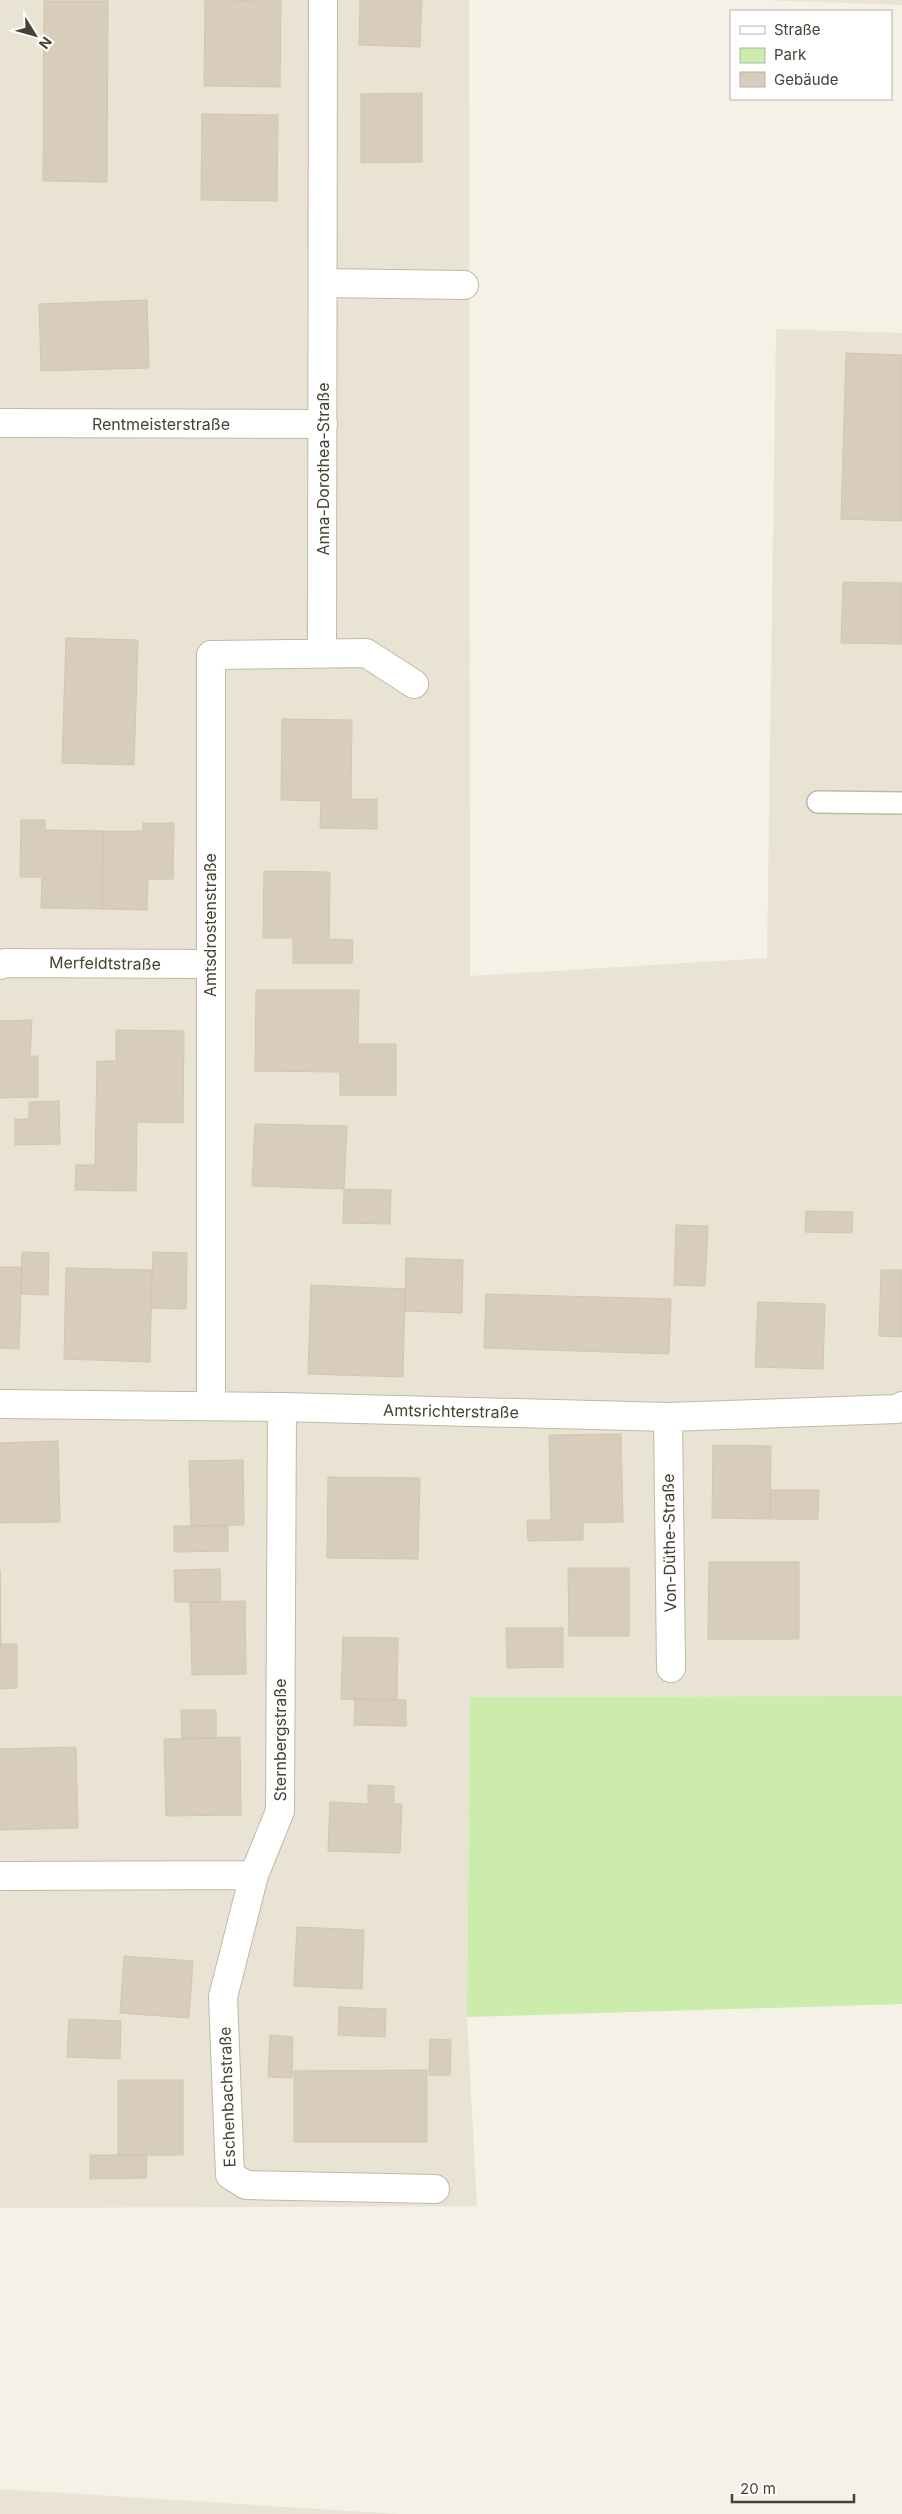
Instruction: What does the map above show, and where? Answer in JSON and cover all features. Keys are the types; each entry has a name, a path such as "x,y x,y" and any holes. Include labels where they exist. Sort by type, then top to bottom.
{"street":[{"name":"Anna-Dorothea-Straße","path":"322,654 323,0"},
{"path":"323,283 464,285"},
{"name":"Rentmeisterstraße","path":"0,423 323,424"},
{"name":"Amtsdrostenstraße","path":"211,1406 211,655 366,653 414,684"},
{"name":"Merfeldtstraße","path":"0,965 5,962 210,964"},
{"name":"Amtsrichterstraße","path":"0,1404 282,1407 668,1417 897,1409 902,1406"},
{"name":"Sternbergstraße","path":"254,1875 280,1812 282,1407"},
{"name":"Von-Düthe-Straße","path":"668,1417 671,1668"},
{"path":"0,1876 254,1875"},
{"name":"Eschenbachstraße","path":"254,1875 223,1996 230,2175 246,2185 435,2189"}],"lane":[{"path":"818,802 902,803"}],"shaded area":[{"path":"0,0 469,0 470,976 767,958 776,329 902,333 902,1696 470,1697 467,2017 477,2206 0,2208"},
{"path":"762,0 902,0 902,5"},
{"path":"0,2489 399,2514 0,2514"}],"green space":[{"path":"902,1696 902,2004 467,2017 470,1697"}],"building":[{"path":"205,0 281,1 280,87 204,86"},
{"path":"360,0 422,0 420,47 359,45"},
{"path":"44,1 108,1 107,182 43,181"},
{"path":"422,93 422,162 361,163 361,94"},
{"path":"202,114 278,115 277,201 201,200"},
{"path":"147,300 149,368 41,371 39,304"},
{"path":"846,353 902,355 902,521 841,519"},
{"path":"843,582 902,583 902,644 841,643"},
{"path":"66,638 138,640 134,765 62,763"},
{"path":"282,719 352,720 351,799 377,799 377,829 320,828 321,801 281,800"},
{"path":"21,820 45,820 45,830 103,831 102,909 41,908 42,877 20,877"},
{"path":"143,823 174,823 173,879 148,879 147,910 102,909 103,831 143,831"},
{"path":"264,871 330,872 329,939 353,940 352,963 293,963 293,938 263,938"},
{"path":"256,990 359,990 358,1044 396,1044 396,1095 340,1095 340,1072 255,1071"},
{"path":"32,1020 30,1056 38,1056 38,1097 0,1098 0,1021"},
{"path":"116,1030 184,1031 183,1123 137,1122 136,1191 75,1190 76,1165 95,1165 97,1061 116,1061"},
{"path":"59,1101 60,1144 15,1145 15,1119 29,1119 29,1102"},
{"path":"255,1124 347,1126 344,1189 252,1186"},
{"path":"344,1189 391,1190 390,1224 343,1223"},
{"path":"806,1211 853,1212 852,1233 805,1232"},
{"path":"676,1225 708,1226 705,1286 674,1285"},
{"path":"22,1252 49,1253 48,1295 21,1294"},
{"path":"153,1252 187,1253 186,1309 151,1308"},
{"path":"406,1258 463,1260 462,1313 405,1311"},
{"path":"0,1267 22,1267 19,1349 0,1348"},
{"path":"66,1268 152,1270 150,1362 64,1359"},
{"path":"881,1270 902,1270 902,1337 879,1336"},
{"path":"311,1285 405,1289 403,1377 308,1374"},
{"path":"486,1294 671,1299 669,1354 484,1348"},
{"path":"758,1302 825,1304 823,1369 755,1367"},
{"path":"621,1434 623,1522 583,1523 583,1540 528,1541 527,1520 551,1520 549,1435"},
{"path":"58,1441 60,1522 0,1523 0,1443"},
{"path":"713,1445 771,1446 770,1519 712,1518"},
{"path":"243,1460 244,1525 191,1526 189,1461"},
{"path":"328,1477 420,1478 418,1559 327,1558"},
{"path":"770,1490 819,1490 818,1519 770,1519"},
{"path":"174,1526 228,1526 228,1551 174,1552"},
{"path":"709,1562 799,1562 799,1639 708,1639"},
{"path":"568,1568 629,1568 629,1636 569,1636"},
{"path":"220,1569 221,1602 175,1602 174,1570"},
{"path":"0,1570 1,1644 0,1644"},
{"path":"245,1601 246,1674 192,1675 190,1602"},
{"path":"506,1628 563,1628 563,1667 507,1668"},
{"path":"343,1637 398,1638 397,1700 341,1699"},
{"path":"0,1644 17,1644 17,1688 0,1689"},
{"path":"355,1699 406,1700 406,1726 354,1725"},
{"path":"181,1710 216,1710 216,1738 182,1739"},
{"path":"240,1737 241,1815 166,1816 164,1739"},
{"path":"76,1747 78,1828 0,1830 0,1749"},
{"path":"368,1785 394,1786 394,1804 402,1804 400,1853 328,1851 330,1802 368,1804"},
{"path":"297,1927 364,1930 362,1989 294,1986"},
{"path":"124,1956 193,1961 189,2018 120,2013"},
{"path":"339,2007 386,2009 385,2037 338,2035"},
{"path":"69,2019 121,2021 120,2059 67,2057"},
{"path":"270,2035 293,2037 292,2078 268,2077"},
{"path":"430,2039 451,2040 450,2075 429,2075"},
{"path":"427,2070 427,2142 294,2142 294,2071"},
{"path":"118,2080 183,2080 183,2155 118,2155"},
{"path":"90,2155 147,2155 146,2178 90,2179"}]}
